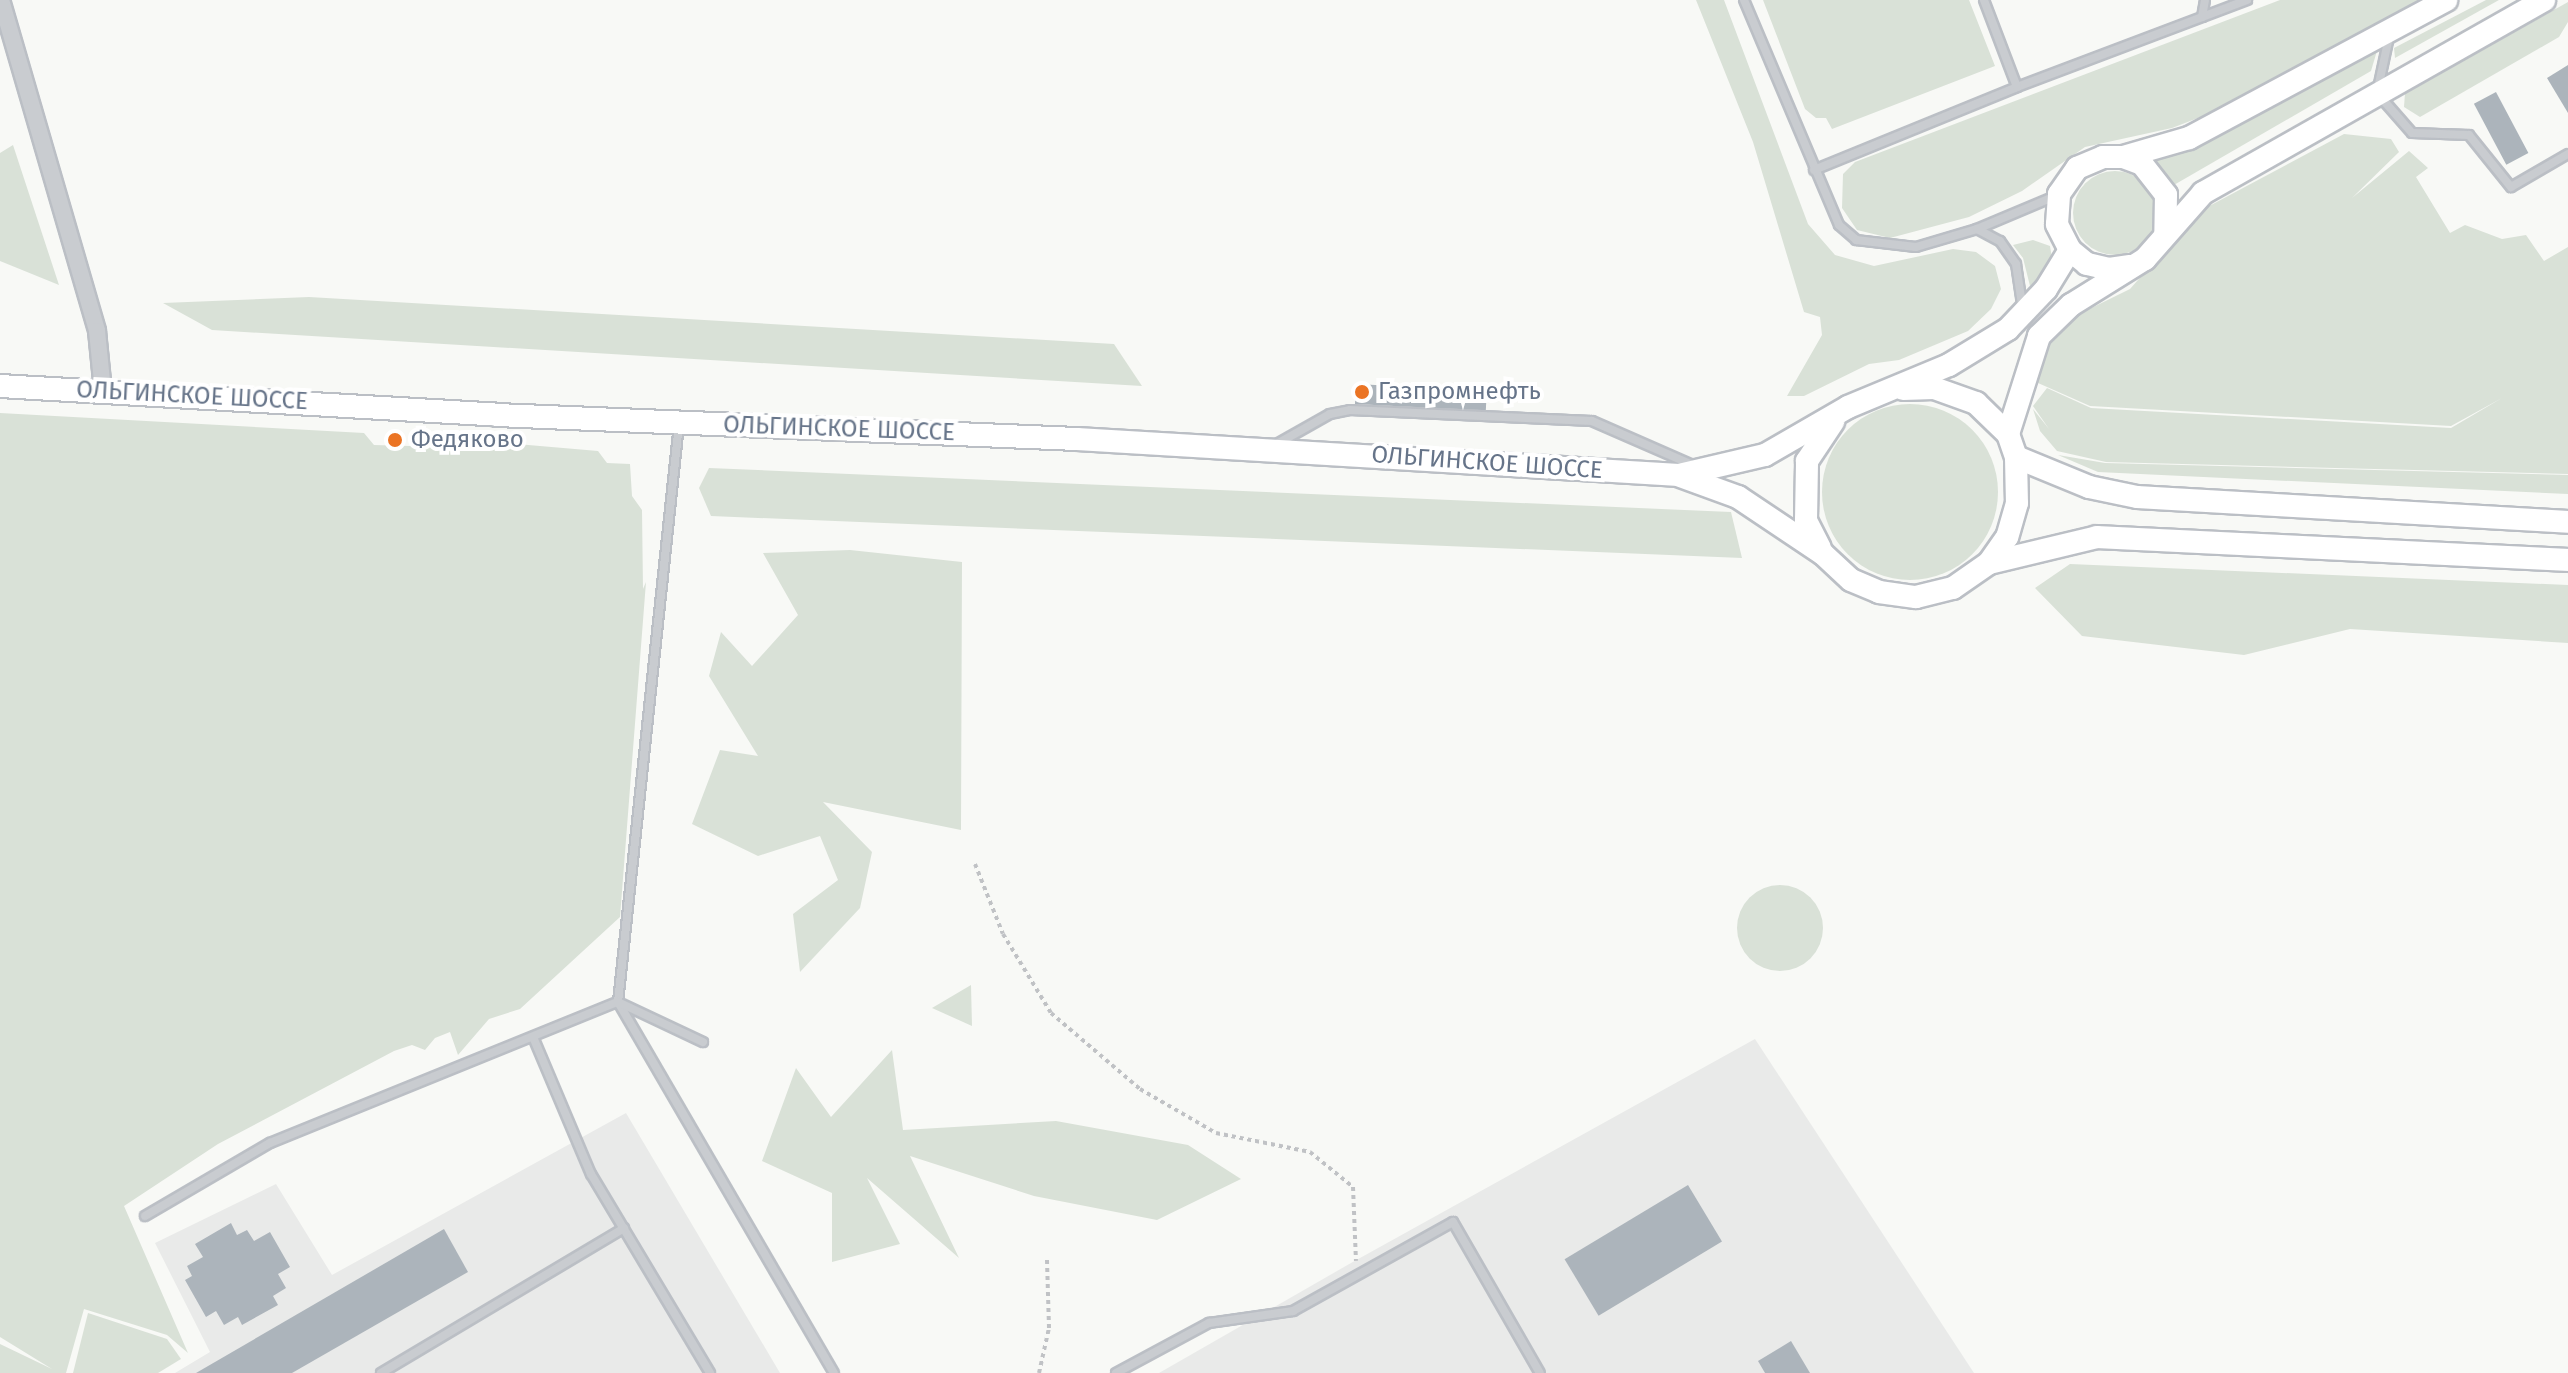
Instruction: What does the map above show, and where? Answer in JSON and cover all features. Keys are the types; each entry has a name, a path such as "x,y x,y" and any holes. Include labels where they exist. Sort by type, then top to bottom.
{"main road":[{"path":"2131,266 2109,269 2087,264 2070,250 2057,224 2059,194 2069,177 2089,161 2123,157 2189,138 2446,0"},
{"path":"2008,434 2039,336 2071,305 2145,259 2203,193 2544,0"},
{"path":"2123,157 2142,164 2161,186 2169,215 2165,234"},
{"path":"1679,475 1765,455 1848,407 1949,365 2020,316 2046,289 2070,250"},
{"name":"ОЛЬГИНСКОЕ ШОССЕ","path":"0,386 679,423 1268,450 1679,475"},
{"path":"1882,392 1934,388 1976,403 2008,434 2016,457 2017,503 2007,537 1989,563"},
{"path":"1823,554 1806,520 1807,461 1820,436 1848,407"},
{"path":"2016,457 2089,487 2137,497 2568,522"},
{"path":"1679,475 1738,497 1823,554 1851,580 1879,592 1916,597 1953,588 1989,563 2058,543 2132,535 2568,560"}],"street":[{"path":"1,0 97,331 103,391"}],"lane":[{"path":"1744,0 1839,225 1856,240 1916,247 1977,229 2059,194"},
{"path":"1984,0 2017,87"},
{"path":"2202,17 2205,0"},
{"path":"1814,170 2017,87 2247,0"},
{"path":"2391,28 2377,93 2412,133 2469,135 2511,187 2568,154"},
{"path":"1977,229 2000,241 2016,264 2024,291 2020,316"},
{"path":"1268,450 1330,414 1365,410 1592,421 1706,471"},
{"path":"679,423 618,1002 834,1373"},
{"path":"145,1216 270,1143 618,1002 703,1042"},
{"path":"533,1037 591,1174 710,1373"},
{"path":"1116,1373 1209,1323 1293,1311 1453,1222 1540,1373"},
{"path":"381,1373 624,1228"}],"path":[{"path":"975,864 1003,934 1051,1013 1140,1089 1203,1126 1216,1133 1310,1152 1353,1187 1357,1276"},
{"path":"1039,1373 1049,1328 1047,1259"}],"shaded area":[{"path":"1696,0 1724,0 1808,224 1835,255 1874,266 1953,249 1976,252 1995,266 2001,289 1991,309 1968,331 1899,360 1869,364 1804,396 1787,396 1822,335 1820,317 1804,312 1753,142"},
{"path":"1763,0 1969,0 1995,66 1832,129 1826,118 1816,118 1805,109"},
{"path":"2280,0 2426,0 2242,101 2172,128 2085,147 2022,191 1969,217 1890,238 1857,230 1842,208 1843,174 1855,162"},
{"path":"2486,0 2499,0 2395,58 2394,48"},
{"path":"2568,2 2568,22 2559,37 2420,117 2404,107 2405,93"},
{"path":"2379,44 2371,71 2167,189 2149,158"},
{"path":"2344,134 2391,139 2399,152 2352,198 2409,151 2428,168 2416,177 2450,233 2465,225 2502,239 2526,235 2544,261 2568,247 2568,474 2106,462 2057,451 2040,431 2033,409 2049,429 2033,406 2047,388 2091,408 2451,428 2502,398 2451,426 2090,406 2038,383 2036,358 2043,341 2071,318 2130,289 2198,212"},
{"path":"13,145 59,285 0,261 0,153"},
{"path":"2115,171 2131,174 2145,183 2154,197 2157,213 2154,229 2145,243 2131,252 2115,255 2099,252 2085,243 2076,229 2073,213 2076,197 2085,183 2099,174"},
{"path":"2033,240 2050,246 2053,264 2030,286 2023,258 2013,245"},
{"path":"309,297 1114,344 1142,386 212,330 163,303"},
{"path":"1910,404 1944,410 1973,429 1992,458 1998,492 1992,526 1973,555 1944,574 1910,580 1876,574 1847,555 1828,526 1822,492 1828,458 1847,429 1876,410"},
{"path":"0,413 364,433 374,445 410,446 415,435 598,451 607,463 630,464 632,496 642,510 643,589 646,582 620,917 520,1009 489,1019 458,1055 450,1032 435,1038 425,1050 412,1045 394,1051 218,1144 124,1206 188,1353 167,1335 84,1309 66,1373 0,1373 0,1344 52,1369 0,1337"},
{"path":"2058,455 2105,463 2568,475 2568,494 2098,472"},
{"path":"709,468 1731,512 1742,558 711,516 699,488"},
{"path":"850,550 962,562 961,830 823,802 872,852 860,908 800,972 793,914 838,880 820,836 758,856 692,824 720,750 758,756 709,676 721,632 752,666 798,615 763,553"},
{"path":"2070,564 2568,585 2568,643 2350,629 2244,655 2082,636 2035,588"},
{"path":"1780,885 1796,889 1810,898 1819,912 1823,928 1819,944 1810,958 1796,967 1780,971 1764,967 1750,958 1741,944 1737,928 1741,912 1750,898 1764,889"},
{"path":"971,985 972,1026 932,1008"},
{"path":"1755,1039 1974,1373 1159,1373 1351,1263"},
{"path":"892,1050 903,1130 1056,1121 1188,1145 1241,1179 1157,1220 1034,1196 910,1156 959,1258 867,1178 900,1244 832,1262 832,1193 762,1161 796,1068 831,1117"},
{"path":"626,1113 780,1373 175,1373 210,1352 155,1243 276,1184 332,1275"},
{"path":"88,1313 167,1339 181,1359 158,1373 73,1373"}],"building":[{"path":"2568,65 2568,113 2547,78"},
{"path":"2496,92 2528,153 2506,165 2474,104"},
{"path":"1356,384 1487,391 1486,411 1355,404"},
{"path":"1688,1185 1722,1242 1599,1316 1565,1259"},
{"path":"231,1223 237,1235 247,1230 254,1241 270,1232 290,1267 278,1274 286,1288 273,1296 278,1305 242,1325 238,1317 224,1325 216,1311 206,1317 185,1280 192,1276 187,1266 203,1257 195,1244"},
{"path":"444,1229 468,1272 292,1373 196,1373"},
{"path":"1791,1341 1810,1373 1765,1373 1758,1361"}],"place":[{"name":"Газпромнефть","path":"1362,392"},
{"name":"Федяково","path":"395,440"}]}
